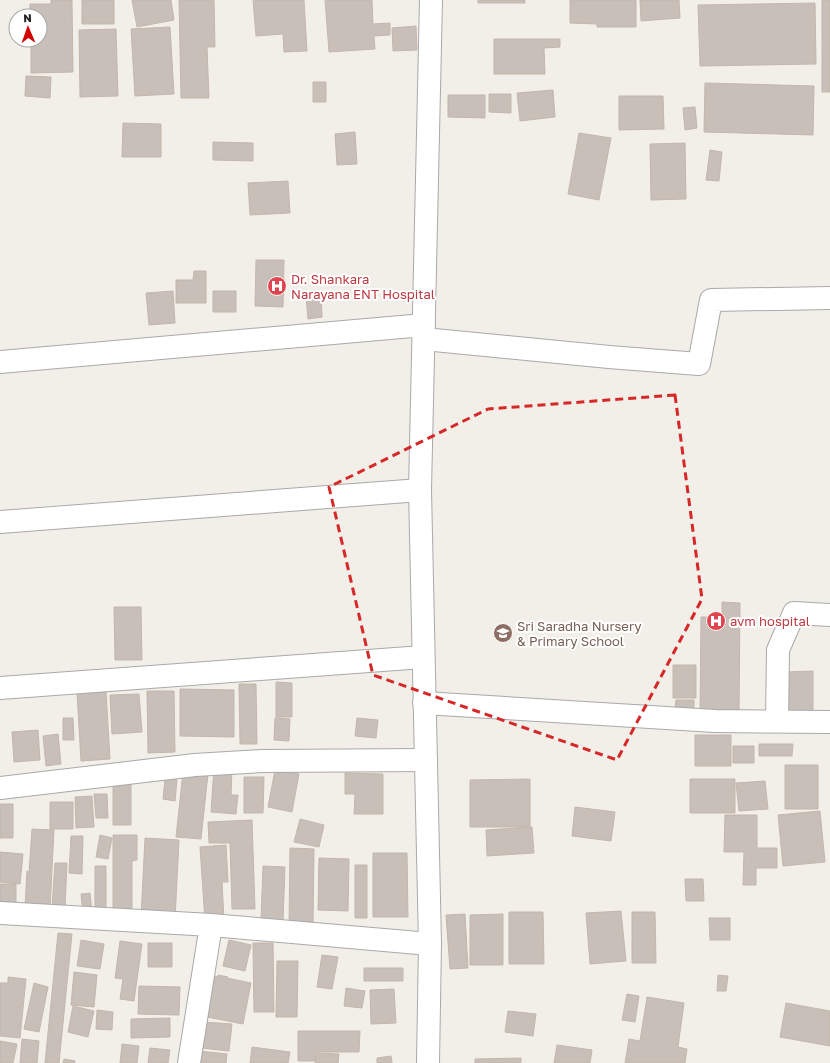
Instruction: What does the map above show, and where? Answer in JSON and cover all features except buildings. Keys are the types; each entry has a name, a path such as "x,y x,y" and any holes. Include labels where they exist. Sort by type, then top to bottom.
{"street":[{"path":"428,1063 430,944 420,490 431,0"},
{"path":"0,362 424,332 609,357 699,364 710,300 830,298"},
{"path":"0,522 420,490"},
{"path":"776,721 778,650 794,614 830,615"},
{"path":"0,688 423,657"},
{"path":"424,703 715,721 830,722"},
{"path":"0,788 202,764 262,761 426,760"},
{"path":"0,913 211,925 430,944"},
{"path":"189,1063 211,925"}],"highlighted area":[{"path":"675,395 702,599 617,760 373,675 329,487 488,409"}],"place":[{"name":"Dr. Shankara Narayana ENT Hospital","path":"277,286"},
{"name":"avm hospital","path":"716,621"},
{"name":"Sri Saradha Nursery & Primary School","path":"503,633"}]}
